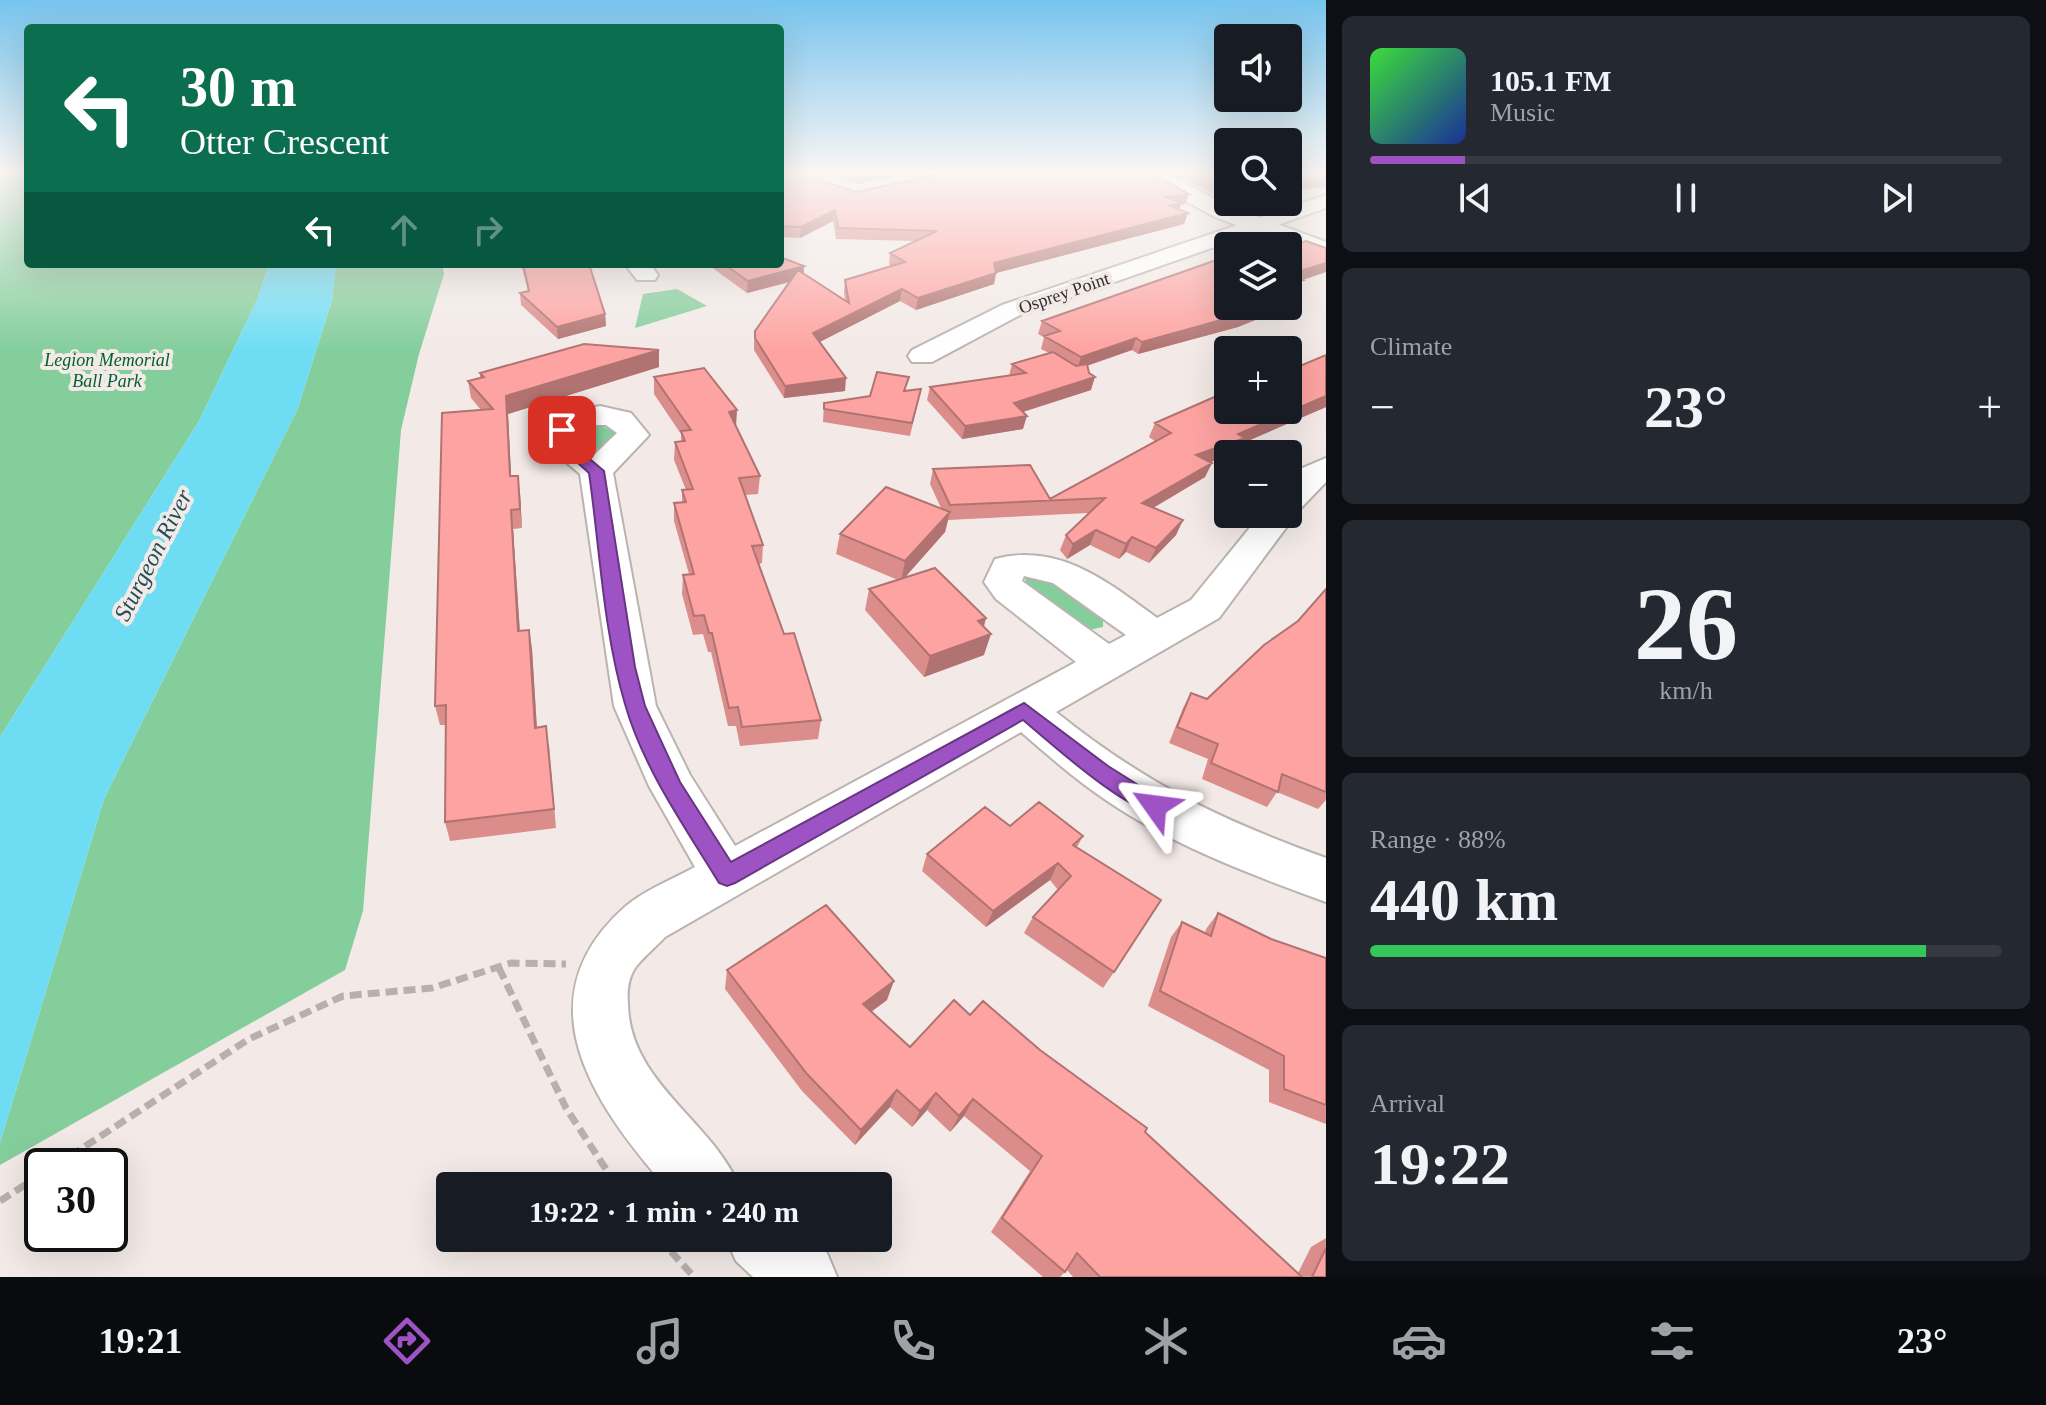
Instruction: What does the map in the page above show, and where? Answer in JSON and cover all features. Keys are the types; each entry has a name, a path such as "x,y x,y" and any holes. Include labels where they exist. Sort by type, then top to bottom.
{"street":[{"name":"Osprey Point","path":"922,356 1011,310 1240,232"},
{"path":"1272,232 1326,251"},
{"path":"1302,487 1326,468"},
{"path":"596,471 626,667 635,706 664,773 727,876"},
{"path":"696,1172 615,1072 605,1048 597,1004 606,967 629,933 1205,609 1268,528"},
{"path":"1107,664 1009,590 1003,582 1008,567 1036,563 1062,571 1156,638"},
{"path":"1024,710 1100,772 1149,803 1212,836 1326,880"},
{"path":"775,1252 803,1277"}],"path":[{"path":"83,1148 249,1039 343,996 432,988 511,963 568,964"},
{"path":"499,968 577,1129 607,1172"},
{"path":"0,1201 24,1186"},
{"path":"672,1252 694,1277"}],"green space":[{"name":"Legion Memorial Ball Park","path":"0,232 24,232 24,268 268,268 257,300 199,421 0,737"},
{"path":"336,268 443,268 444,274 419,354 401,430 363,911 345,970 30,1148 24,1148 24,1151 0,1165 0,1143 104,799 298,408 332,300"},
{"path":"677,289 707,306 635,328 643,294"},
{"path":"598,425 616,431 616,437 595,451 576,437 579,431"},
{"path":"1043,575 1103,616 1103,627 1089,630 1027,588 1025,576"}],"water":[{"name":"Sturgeon River","path":"268,268 336,268 332,300 298,408 104,799 0,1143 0,737 199,421 257,300"}],"building":[{"path":"936,232 1116,232 994,263 996,273 918,298 902,289 813,333 846,378 785,386 755,338 755,331 798,270 849,303 845,280 905,262 890,253"},
{"path":"1302,242 1326,248 1326,263 1302,271"},
{"path":"784,258 804,266 748,281 730,268 784,268"},
{"path":"1214,261 1214,320 1221,320 1142,342 1136,338 1081,357 1044,336 1060,331 1042,321"},
{"path":"524,268 590,268 605,314 557,327 520,293 529,291"},
{"path":"584,344 659,350 506,396 510,476 518,476 520,509 511,510 518,631 529,630 535,728 546,726 554,809 445,822 446,705 435,706 442,413 493,409 468,381 484,377 480,373"},
{"path":"1053,352 1076,366 1087,364 1089,373 1095,377 1014,403 1027,416 965,426 930,387 1026,373 1012,364"},
{"path":"1326,355 1326,396 1302,406 1302,365"},
{"path":"704,368 737,410 729,412 760,476 739,478 763,545 752,546 784,634 794,633 821,720 742,727 738,707 729,708 712,633 709,633 704,615 694,616 683,575 694,574 674,503 686,502 682,490 693,489 675,442 685,441 681,431 691,430 654,377"},
{"path":"877,372 909,377 904,391 921,389 912,423 824,409 824,403 870,396"},
{"path":"1214,397 1214,424 1261,424 1238,434 1245,438 1239,440 1214,440 1214,449 1196,455 1212,463 1142,503 1183,520 1156,548 1132,537 1126,544 1096,530 1073,544 1066,535 1105,498 950,505 933,469 1030,465 1050,499 1171,433 1155,423"},
{"path":"886,487 950,512 905,561 840,534"},
{"path":"935,568 986,618 978,621 991,634 930,656 869,589"},
{"path":"1326,589 1326,792 1282,774 1278,792 1211,763 1218,744 1177,727 1191,693 1207,699 1264,645 1298,621"},
{"path":"1039,802 1083,836 1073,845 1161,900 1114,972 1033,917 1071,876 1058,863 993,911 927,854 985,807 1010,826"},
{"path":"826,905 894,981 863,1004 910,1047 954,1000 970,1015 983,1001 1040,1050 1147,1128 1145,1132 1302,1277 1100,1277 1077,1253 1065,1272 1002,1218 1042,1156 973,1099 959,1116 936,1093 920,1111 897,1090 861,1130 807,1074 727,970"},
{"path":"1218,913 1271,939 1326,958 1326,1105 1284,1089 1284,1056 1160,991 1182,922 1211,936"},
{"path":"1326,1248 1326,1277 1312,1277"}],"route":[{"path":"562,430 564,444 586,459 596,471 626,667 635,706 650,746 727,876 1024,710 1100,772 1155,806"}]}
